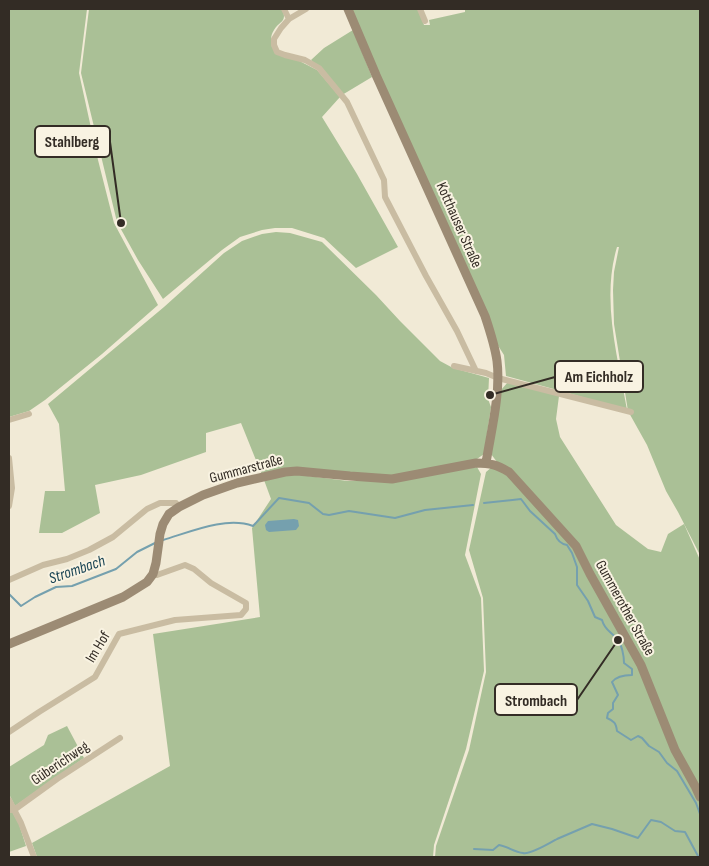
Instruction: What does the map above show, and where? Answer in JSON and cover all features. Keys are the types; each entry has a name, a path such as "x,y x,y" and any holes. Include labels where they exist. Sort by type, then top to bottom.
{"street":[{"path":"284,9 289,20"},
{"path":"306,9 289,20 281,28 276,34 274,45 278,52 305,60 319,68 347,102 384,180 385,197 476,370"},
{"name":"Kotthauser Straße","path":"348,9 485,316 493,340 498,378 486,463"},
{"path":"420,9 425,21"},
{"path":"454,366 476,370 498,378 631,412"},
{"path":"9,420 30,414"},
{"path":"9,458 12,488 9,506"},
{"name":"Gummarstraße","path":"152,574 156,563 160,534 169,514 203,495 236,483 284,472 297,471 392,478 476,463 486,463"},
{"name":"Gummerother Straße","path":"486,463 497,465 509,472 576,546 641,664 675,750 700,797"},
{"path":"9,580 90,550 113,537 147,509 160,503 176,503 179,507"},
{"name":"Im Hof","path":"9,732 95,677 119,634 175,620 241,615 246,609 246,603 211,583 194,569 185,565 157,575 152,574"},
{"path":"9,644 123,597 147,582 152,574"},
{"name":"Güberichweg","path":"11,810 120,738"},
{"path":"9,800 11,810 21,823 34,857"}],"green space":[{"path":"9,9 87,9 79,73 98,160 114,223 158,305 45,400 29,411 9,417"},
{"path":"89,9 282,9 284,16 273,32 271,38 272,47 317,70 340,97 322,117 398,247 356,268 324,238 292,228 262,230 240,237 163,299 117,222 81,73"},
{"path":"351,9 418,9 424,25 430,25 429,20 465,12 465,9 700,9 700,555 666,491 647,445 628,411 614,324 614,272 619,247 617,247 612,267 611,308 627,410 506,376 504,355 497,344"},
{"path":"353,30 372,77 342,95 311,60 324,48"},
{"path":"290,233 322,242 440,361 453,368 489,378 488,399 491,407 484,454 477,459 392,476 262,475 241,423 206,433 206,452 141,475 95,485 100,513 62,533 39,533 45,491 65,491 59,424 48,404 164,307 224,253 242,241 262,234"},
{"path":"508,382 559,396 556,419 560,437 616,525 648,549 661,552 668,534 684,524 700,560 700,857 435,857 436,846 469,750 486,672 483,598 469,550 486,472 492,467 507,474 578,544 491,454 501,390"},
{"path":"477,467 481,474 465,555 481,598 484,671 466,749 434,845 433,857 37,857 32,843 170,766 153,634 260,617 252,528 271,499 264,480 292,474 348,481 392,481"},
{"path":"67,726 84,758 15,806 9,794 9,767 44,745 48,735"},
{"path":"9,813 13,813 19,824 26,846 9,852"}],"water":[{"path":"298,520 299,526 296,530 269,532 266,530 265,525 268,521"}],"waterway":[{"name":"Strombach","path":"163,540 196,529 220,524 242,523 253,526 279,498 309,503 323,514 329,515 349,511 395,518 425,510 473,505"},
{"name":"Strombach","path":"484,503 521,499 530,511 563,544 567,545 577,567 577,585 588,601 595,617 602,620 606,629 619,641 624,663 632,669 632,675 626,675 612,682 618,695 613,703 613,709 608,713 607,718 614,723 617,731 631,740 638,736 659,752 667,763 677,771 696,803 700,814"},
{"name":"Strombach","path":"9,594 21,606 56,587 72,586 116,569 137,552 155,543"},
{"path":"474,849 493,850 499,845 526,853 535,851 592,824 638,838 651,820 661,822 675,831 685,832 698,856"}],"place":[{"name":"Stahlberg","path":"121,223"},
{"name":"Am Eichholz","path":"490,395"},
{"name":"Strombach","path":"618,640"}]}
